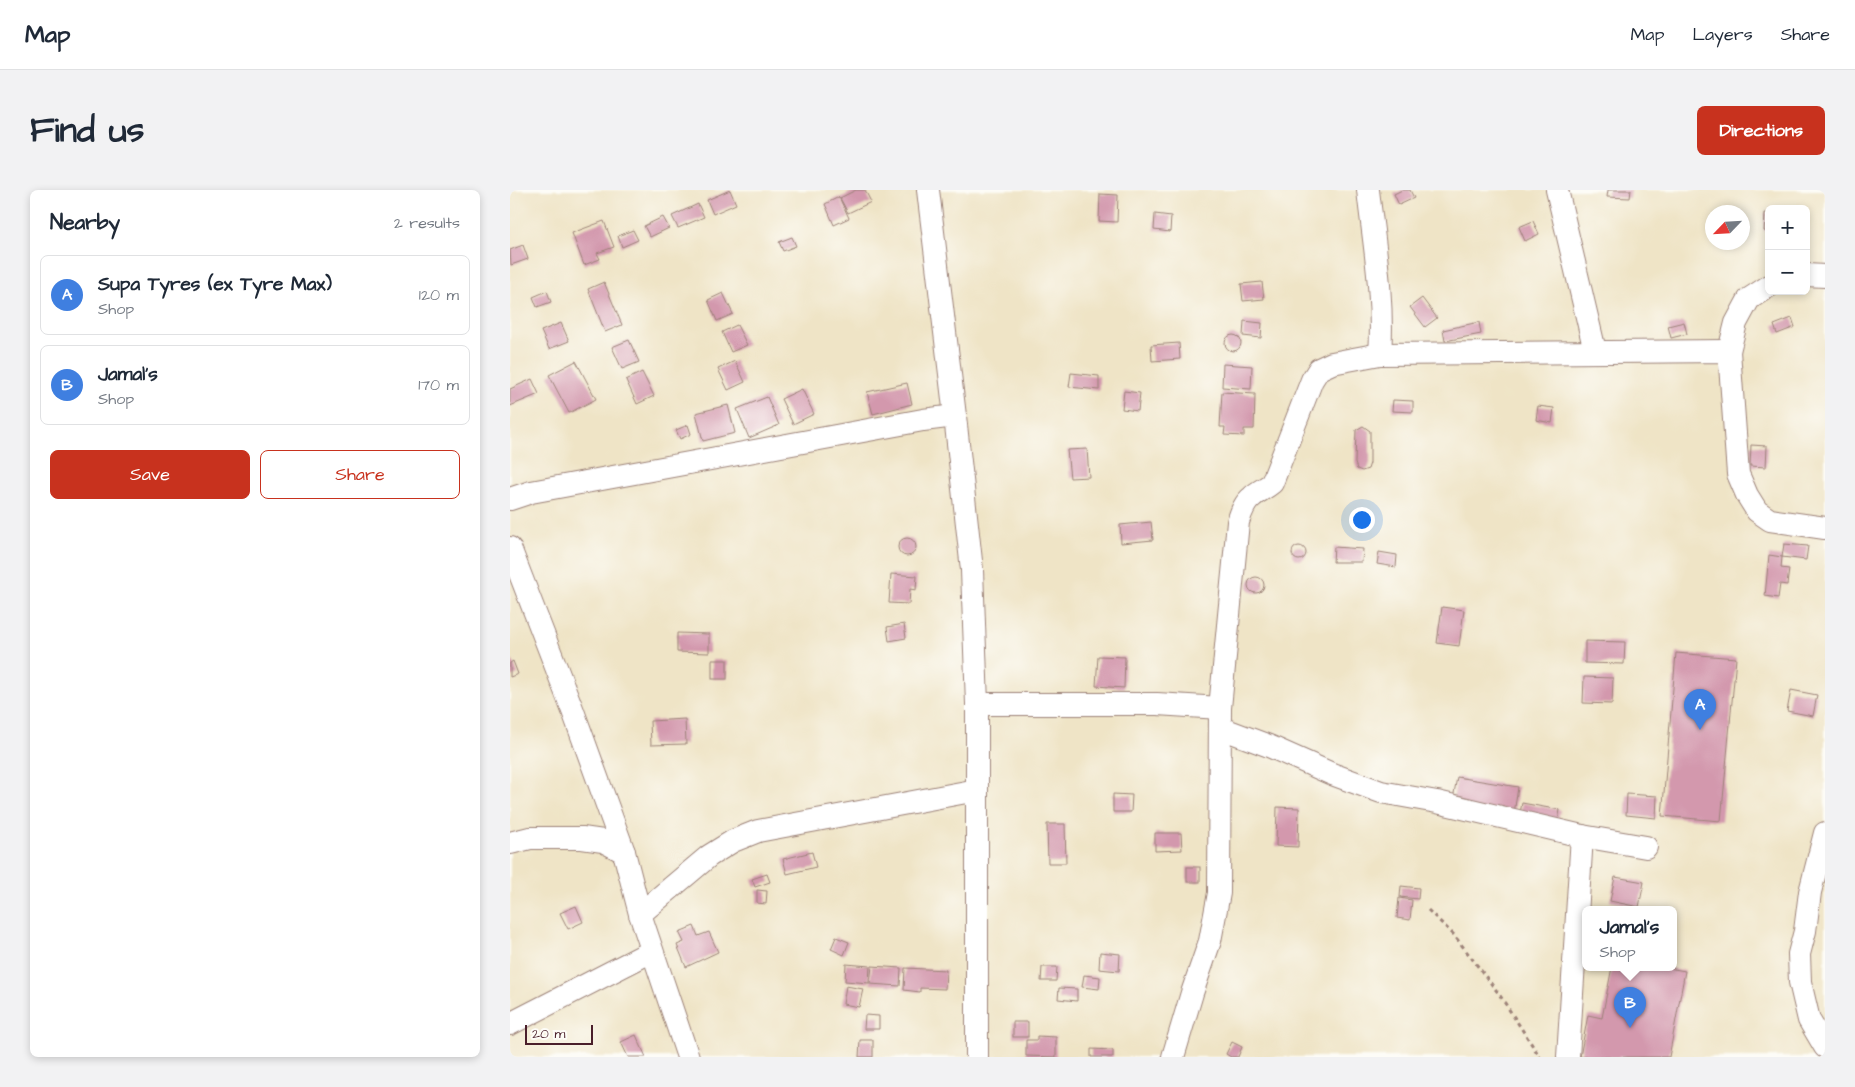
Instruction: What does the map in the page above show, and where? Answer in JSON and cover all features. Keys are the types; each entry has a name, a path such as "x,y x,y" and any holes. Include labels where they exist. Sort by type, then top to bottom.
{"street":[{"path":"928,190 956,416 972,570 977,704 977,1057"},
{"path":"1368,190 1381,302 1380,354"},
{"path":"1558,190 1595,351"},
{"path":"1810,275 1825,276"},
{"path":"1765,289 1749,299 1736,323 1729,351 1738,474 1747,495 1757,511 1770,520 1825,528"},
{"path":"1173,1057 1192,993 1210,942 1218,893 1220,718 1238,522 1242,509 1252,496 1265,490 1272,482 1312,380 1319,369 1332,363 1380,354 1729,351"},
{"path":"510,500 541,490 923,420 956,416"},
{"path":"510,548 624,852 640,914 688,1057"},
{"path":"977,704 1157,704 1220,718 1269,746 1332,774 1381,792 1437,802 1582,836 1646,847"},
{"path":"640,914 709,856 733,841 758,831 977,790"},
{"path":"1825,832 1810,892 1805,931 1799,954 1800,982 1809,1020 1825,1047"},
{"path":"1568,1057 1582,836"},
{"path":"510,844 530,838 582,838 603,841 624,852"},
{"path":"510,1024 652,951"}],"path":[{"path":"1428,910 1454,935 1499,994 1540,1057"}],"building":[{"path":"730,190 736,204 713,214 707,200"},
{"path":"856,190 865,190 871,202 848,213 840,198"},
{"path":"1402,190 1410,190 1414,198 1399,205 1394,194"},
{"path":"1608,190 1631,190 1630,198 1607,197"},
{"path":"1100,194 1118,195 1117,222 1099,221"},
{"path":"839,197 849,218 834,225 825,204"},
{"path":"698,204 704,217 678,228 672,216"},
{"path":"1155,214 1171,216 1170,232 1154,230"},
{"path":"663,217 669,228 650,237 644,226"},
{"path":"604,221 614,247 597,253 600,259 584,265 572,233"},
{"path":"1533,221 1539,234 1525,241 1519,227"},
{"path":"633,230 638,240 622,247 618,236"},
{"path":"792,237 796,246 783,251 779,242"},
{"path":"523,245 528,259 511,265 510,250"},
{"path":"604,282 622,325 605,332 588,289"},
{"path":"1262,282 1264,299 1243,301 1241,284"},
{"path":"547,291 551,302 537,307 533,297"},
{"path":"723,293 733,314 717,321 708,300"},
{"path":"1422,298 1437,318 1425,327 1410,307"},
{"path":"1792,318 1795,327 1777,334 1774,325"},
{"path":"1244,321 1262,323 1261,338 1243,336"},
{"path":"1479,322 1481,334 1445,341 1443,330"},
{"path":"1684,322 1687,334 1671,338 1668,326"},
{"path":"561,323 569,341 549,349 541,331"},
{"path":"737,325 747,345 731,352 722,332"},
{"path":"1233,335 1241,343 1233,351 1225,343"},
{"path":"629,340 639,362 622,369 612,347"},
{"path":"1179,343 1180,359 1152,361 1151,345"},
{"path":"576,361 596,399 569,413 549,375"},
{"path":"735,361 745,382 728,390 718,369"},
{"path":"1223,364 1252,366 1251,389 1222,387"},
{"path":"642,372 654,396 637,404 626,380"},
{"path":"1071,373 1099,376 1099,390 1069,387"},
{"path":"532,379 539,394 510,406 510,389"},
{"path":"907,383 912,404 873,414 867,392"},
{"path":"802,389 814,414 793,424 781,399"},
{"path":"1124,391 1140,393 1138,411 1122,409"},
{"path":"1222,392 1255,394 1254,429 1244,429 1244,436 1224,435 1225,427 1220,427"},
{"path":"767,397 779,425 749,438 737,409"},
{"path":"1393,400 1413,401 1413,412 1392,411"},
{"path":"728,405 735,433 703,441 696,413"},
{"path":"1538,406 1554,408 1552,423 1536,420"},
{"path":"688,425 691,434 680,439 676,430"},
{"path":"1363,426 1370,431 1370,463 1368,469 1362,471 1357,469 1355,463 1356,430"},
{"path":"1751,445 1767,446 1766,467 1750,466"},
{"path":"1087,449 1089,477 1070,478 1067,450"},
{"path":"1151,522 1153,540 1121,543 1120,525"},
{"path":"903,538 911,538 916,543 914,554 903,556 898,551 898,543"},
{"path":"1784,544 1808,546 1806,560 1782,557"},
{"path":"1296,546 1302,546 1306,553 1302,560 1296,560 1292,556 1292,550"},
{"path":"1334,547 1363,549 1362,562 1333,562"},
{"path":"1379,552 1397,555 1396,567 1377,564"},
{"path":"1769,555 1782,557 1781,568 1789,569 1787,585 1780,584 1778,598 1765,596"},
{"path":"891,574 917,576 916,590 910,589 909,604 889,603"},
{"path":"1256,577 1262,579 1264,585 1262,591 1256,593 1250,591 1248,585 1250,579"},
{"path":"1442,607 1464,610 1459,646 1437,643"},
{"path":"904,624 906,638 889,641 887,627"},
{"path":"677,633 709,634 709,653 677,652"},
{"path":"1585,641 1625,642 1624,664 1585,663"},
{"path":"1676,653 1736,658 1721,821 1662,816"},
{"path":"1098,656 1125,657 1124,688 1096,686"},
{"path":"712,660 727,660 727,679 712,679"},
{"path":"513,661 518,674 510,677 510,663"},
{"path":"1584,677 1613,678 1612,704 1583,703"},
{"path":"1791,690 1817,695 1813,716 1787,711"},
{"path":"685,719 686,744 651,745 650,721"},
{"path":"1457,777 1518,787 1513,820 1451,810"},
{"path":"1113,794 1132,795 1131,812 1113,812"},
{"path":"1627,794 1657,796 1656,818 1626,815"},
{"path":"1522,803 1560,810 1556,831 1518,823"},
{"path":"1277,807 1299,808 1298,847 1276,846"},
{"path":"1047,824 1065,824 1066,863 1048,863"},
{"path":"1155,833 1181,833 1182,850 1155,851"},
{"path":"812,852 816,867 787,874 783,859"},
{"path":"1187,867 1200,867 1200,882 1187,882"},
{"path":"767,874 770,882 755,887 752,879"},
{"path":"1615,877 1644,882 1639,906 1610,901"},
{"path":"1401,886 1419,888 1418,899 1400,897"},
{"path":"757,890 767,891 766,904 757,903"},
{"path":"1399,898 1412,900 1410,920 1397,918"},
{"path":"576,906 583,922 568,929 560,913"},
{"path":"694,926 698,936 709,932 718,952 686,967 677,945 684,942 679,932"},
{"path":"836,937 849,942 844,955 831,949"},
{"path":"1100,952 1120,954 1119,971 1099,969"},
{"path":"846,964 870,966 869,983 845,981"},
{"path":"872,966 901,968 900,986 870,984"},
{"path":"1042,967 1057,967 1056,981 1041,981"},
{"path":"905,968 946,970 945,989 920,988 920,992 904,990"},
{"path":"1611,971 1685,971 1669,1057 1580,1057 1588,1015 1602,1018"},
{"path":"1084,975 1100,977 1099,989 1082,987"},
{"path":"846,986 863,989 859,1007 843,1004"},
{"path":"1059,988 1077,989 1077,1001 1058,999"},
{"path":"865,1015 879,1016 879,1029 864,1029"},
{"path":"1013,1022 1028,1022 1028,1037 1013,1037"},
{"path":"636,1035 646,1057 628,1057 621,1042"},
{"path":"1037,1036 1056,1037 1056,1057 1026,1056 1026,1040 1037,1040"},
{"path":"860,1040 873,1040 873,1057 859,1057"},
{"path":"1232,1042 1242,1047 1238,1057 1231,1057 1226,1054"},
{"path":"1091,1049 1113,1050 1113,1057 1091,1057"}],"place":[{"name":"Supa Tyres (ex Tyre Max)","path":"1700,730"},
{"name":"Jamal's","path":"1630,1028"}]}
